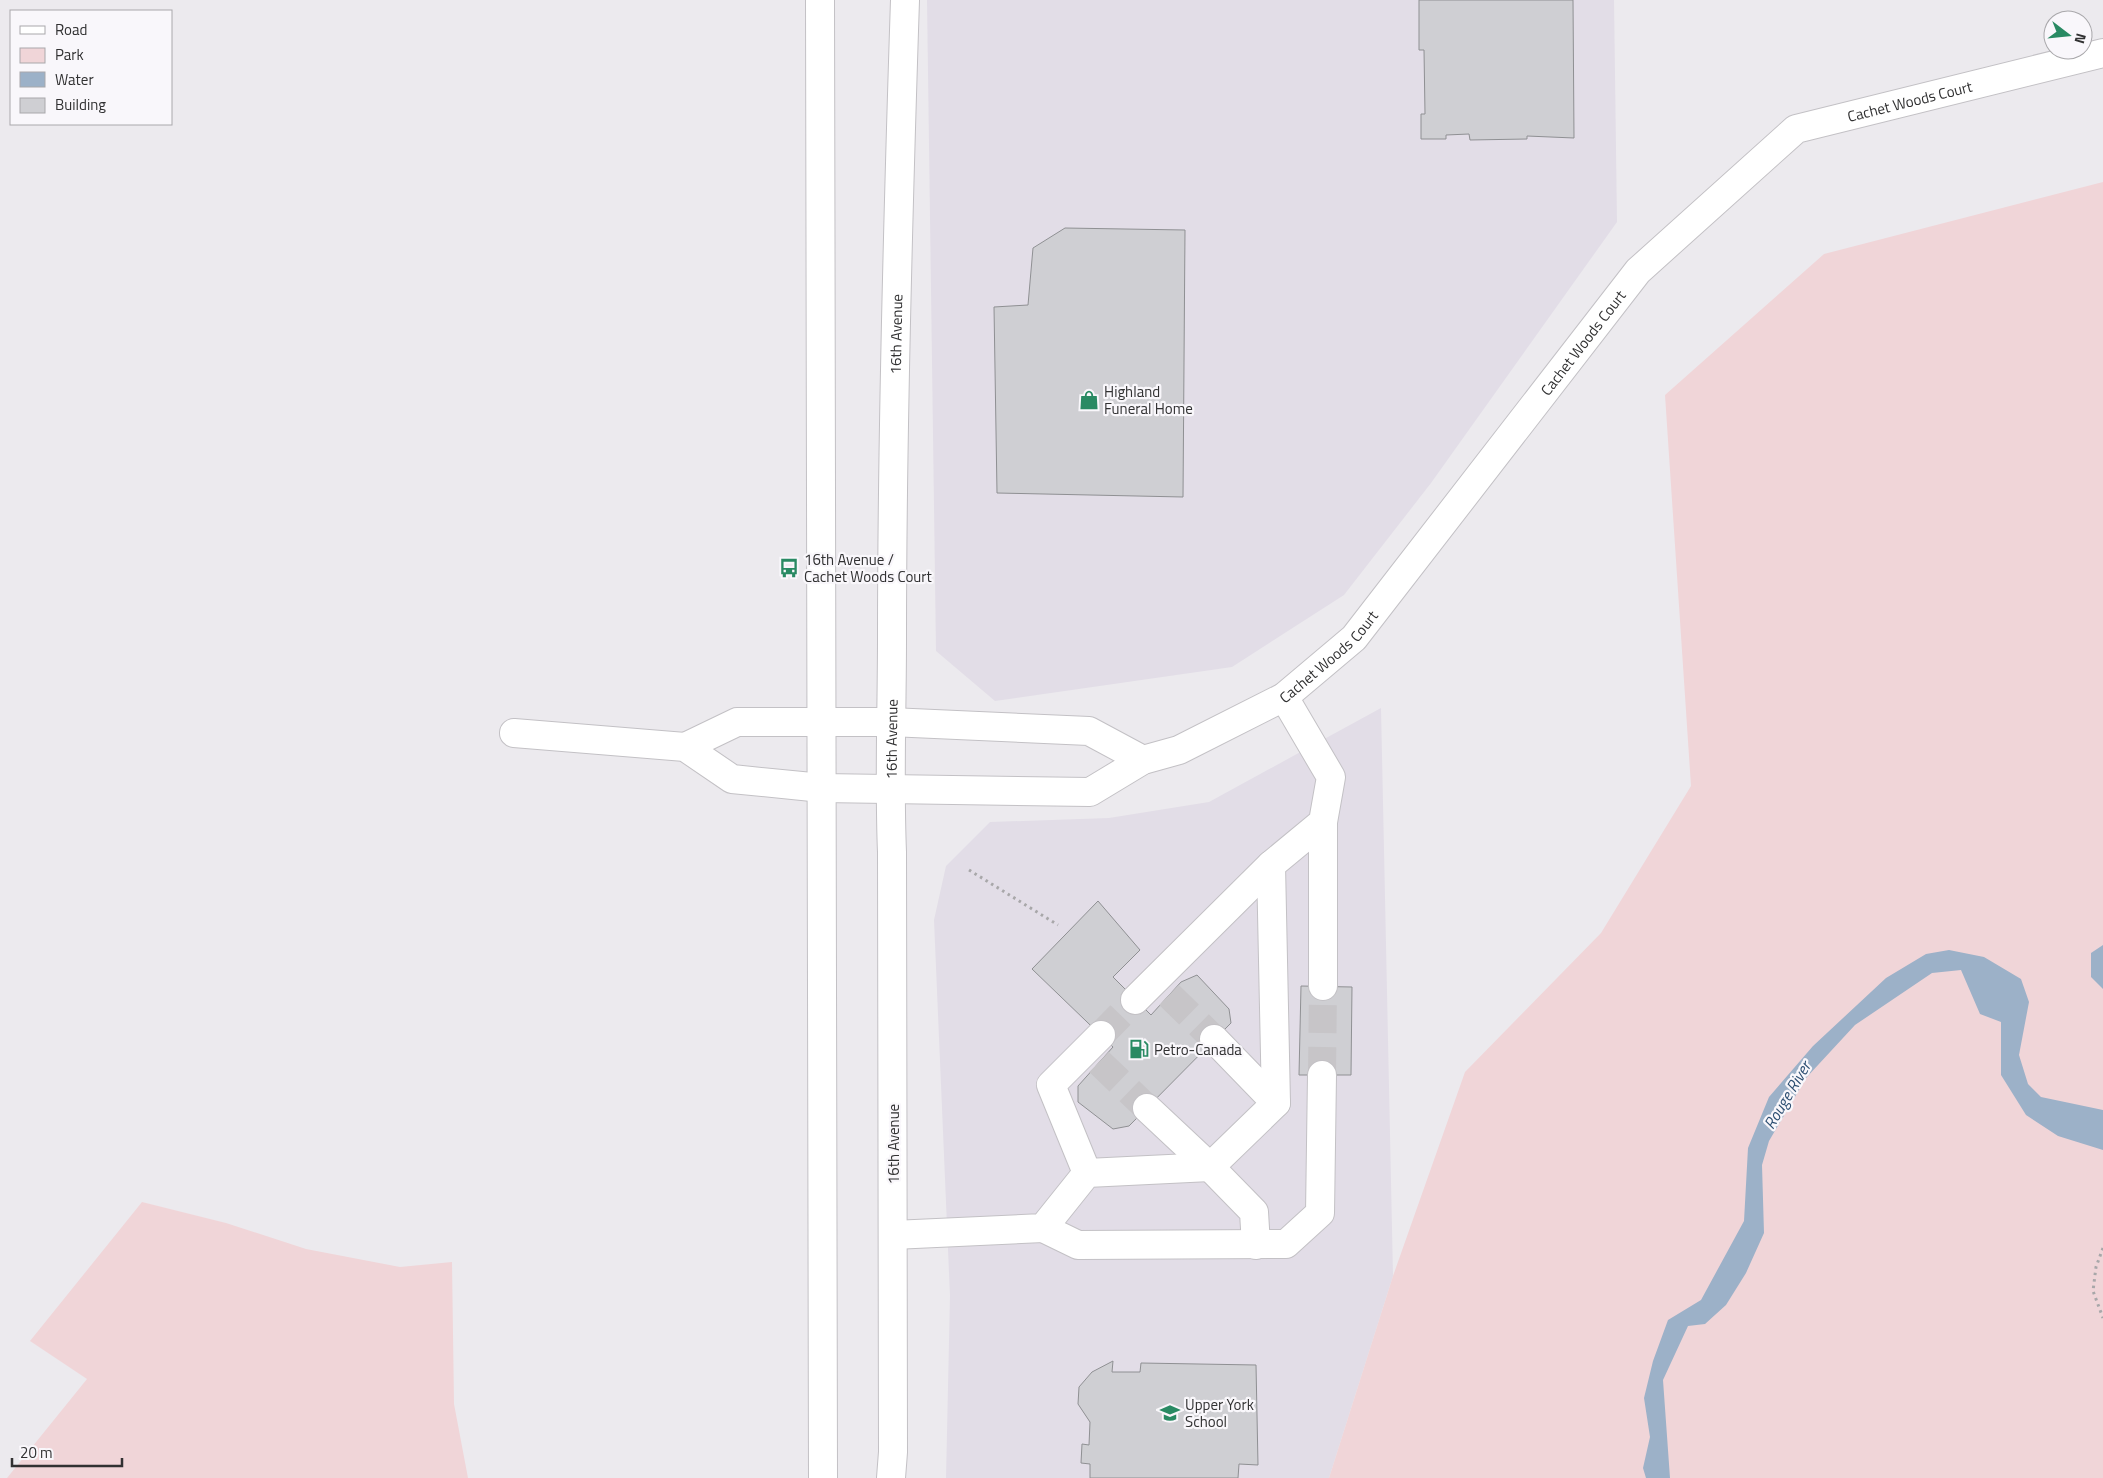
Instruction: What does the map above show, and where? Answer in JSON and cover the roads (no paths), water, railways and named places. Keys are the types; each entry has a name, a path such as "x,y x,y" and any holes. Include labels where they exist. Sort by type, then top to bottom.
{"main road":[{"path":"820,0 823,1478"},
{"name":"16th Avenue","path":"891,1478 893,1452 892,852 890,789 892,490 905,0"},
{"name":"Cachet Woods Court","path":"685,747 732,779 822,788 1090,792 1143,760 1179,750 1284,697 1354,638 1638,271 1796,129 2103,54"},
{"path":"1284,697 1331,776 1323,822 1323,986"},
{"path":"514,733 685,747 736,722 890,722 1089,731 1143,760"},
{"path":"1135,1000 1162,987 1271,865 1323,822"},
{"path":"1043,1228 1087,1173 1210,1167 1276,1103 1271,865"},
{"path":"1214,1039 1276,1103"},
{"path":"1087,1173 1051,1085 1096,1049"},
{"path":"893,1235 1043,1228 1078,1245 1286,1244 1320,1213 1322,1075"},
{"path":"1148,1108 1254,1212 1256,1245"}],"water":[{"path":"2103,945 2103,989 2091,977 2091,953"},
{"name":"Rouge River","path":"1949,950 1984,957 2021,979 2029,1002 2019,1055 2028,1084 2041,1097 2103,1110 2103,1150 2058,1136 2026,1115 2001,1075 2001,1022 1980,1014 1961,970 1932,973 1855,1025 1806,1078 1769,1141 1762,1165 1764,1233 1746,1273 1726,1305 1705,1324 1688,1326 1663,1380 1670,1478 1646,1478 1643,1468 1650,1437 1644,1398 1653,1361 1668,1320 1701,1300 1744,1221 1748,1148 1769,1097 1813,1046 1886,978 1926,954"}],"tunnel":[{"path":"1322,1075 1323,986"},
{"path":"1169,995 1214,1039"},
{"path":"1101,1035 1135,1000"},
{"path":"1099,1062 1147,1108"}],"place":[{"name":"Highland Funeral Home","path":"1089,400"},
{"name":"16th Avenue / Cachet Woods Court","path":"789,568"},
{"name":"Petro-Canada","path":"1139,1049"},
{"name":"Upper York School","path":"1170,1413"}]}
